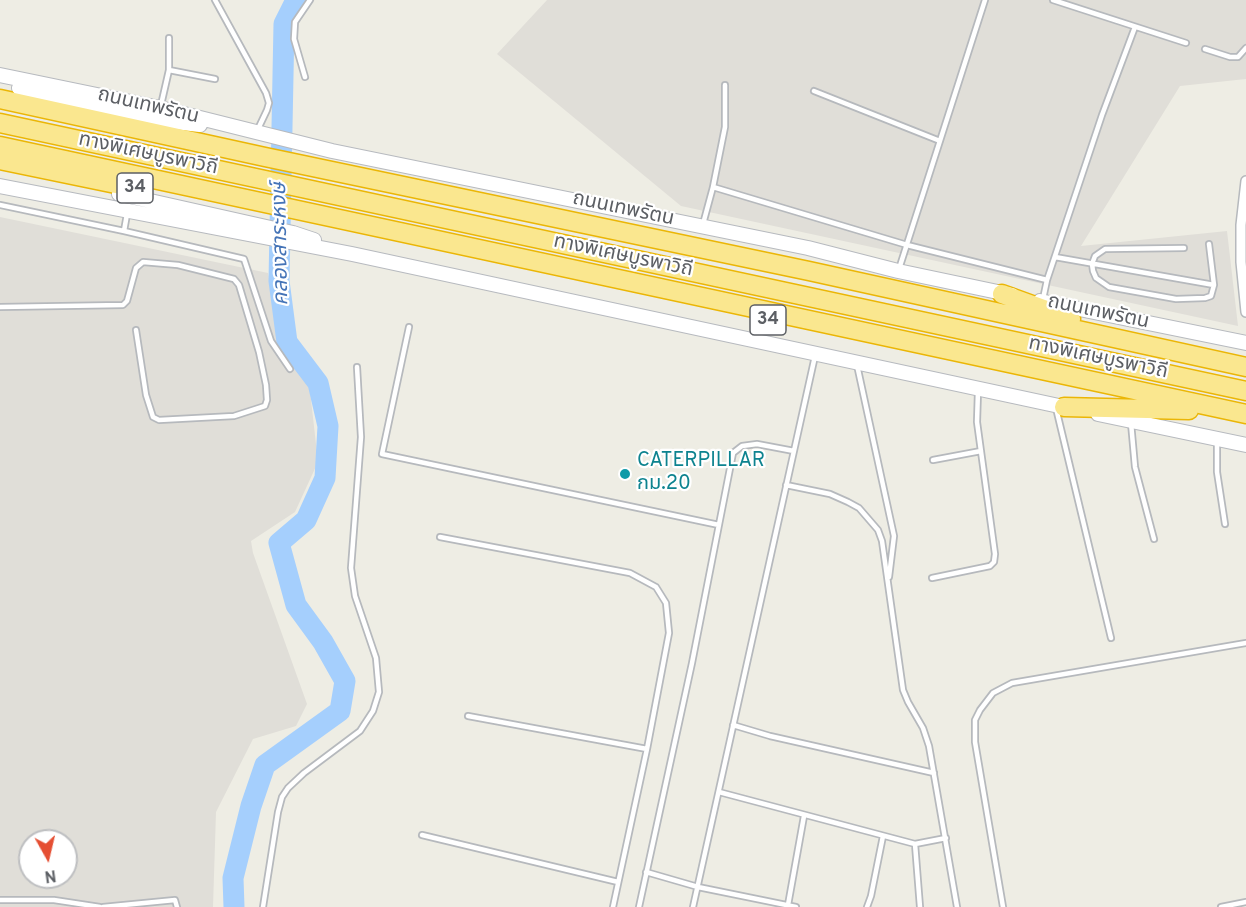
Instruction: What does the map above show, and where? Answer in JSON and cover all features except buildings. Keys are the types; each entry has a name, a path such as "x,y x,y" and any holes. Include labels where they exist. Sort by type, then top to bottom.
{"highway":[{"name":"ถนนเทพรัตน","path":"0,99 797,268 1246,367"},
{"name":"ทางพิเศษบูรพาวิถี","path":"0,123 1246,391"},
{"name":"ทางพิเศษบูรพาวิถี","path":"0,146 1246,414"},
{"name":"34","path":"0,160 269,228 1200,411 1246,422"},
{"path":"1002,294 1137,344"},
{"path":"1060,406 1200,411"}],"main road":[{"name":"ถนนเทพรัตน","path":"0,75 332,151 808,248 1002,294 1246,343"},
{"path":"0,84 163,114"},
{"path":"0,169 159,202 269,228"},
{"name":"34","path":"0,186 127,211 269,228"},
{"name":"34","path":"292,232 352,254 1246,445"}],"street":[{"path":"1246,181 1241,225 1241,262 1246,312"}],"lane":[{"path":"215,0 266,93 268,103 265,134"},
{"path":"305,77 294,39 295,22 309,0"},
{"path":"898,271 985,0"},
{"path":"1056,0 1186,43"},
{"path":"1042,302 1047,280 1102,115 1135,27"},
{"path":"163,114 169,70 170,38"},
{"path":"1205,49 1230,57 1238,57 1246,48"},
{"path":"169,70 215,80"},
{"path":"702,227 725,127 725,85"},
{"path":"814,91 940,141"},
{"path":"713,187 907,245 1047,280"},
{"path":"0,205 244,259 271,341 290,369"},
{"path":"124,231 127,211"},
{"path":"1184,248 1105,249 1095,256 1092,264 1096,278 1109,287 1194,300 1211,296 1214,285 1209,244"},
{"path":"1055,257 1214,285"},
{"path":"0,307 123,305 127,301 136,268 144,262 178,265 234,279 239,285 259,352 266,386 265,406 234,416 159,420 153,417 146,395 136,330"},
{"path":"409,327 382,454 719,525"},
{"path":"693,907 815,354"},
{"path":"856,362 894,536 888,584"},
{"path":"263,907 282,797 303,773 360,731 373,711 379,692 376,658 355,596 351,568 361,437 357,367"},
{"path":"932,579 990,566 994,561 995,554 977,422 978,388"},
{"path":"1060,406 1111,638"},
{"path":"1131,421 1131,444 1135,467 1154,539"},
{"path":"1217,439 1217,472 1225,524"},
{"path":"639,907 692,663 733,453 742,447 757,444 794,451"},
{"path":"933,460 981,451"},
{"path":"786,485 830,494 859,508 878,530 882,541 903,690 923,728 929,746 957,907"},
{"path":"440,537 630,573 656,587 666,603 669,633 613,907"},
{"path":"1003,907 975,742 975,720 993,693 1012,683 1246,643"},
{"path":"468,716 647,749"},
{"path":"733,725 770,736 934,773"},
{"path":"719,792 915,844 946,838"},
{"path":"788,905 804,816"},
{"path":"422,835 618,882"},
{"path":"867,907 883,836"},
{"path":"915,844 920,907"},
{"path":"646,872 698,886 796,907"},
{"path":"0,900 54,900 101,907 175,900 177,907"},
{"path":"1221,907 1246,902"}],"shaded area":[{"path":"547,0 1246,0 1246,79 1180,86 1081,246 1227,231 1238,326 681,206 497,54"},
{"path":"0,217 268,273 281,344 309,382 318,462 295,512 251,541 253,553 307,704 296,726 253,739 216,812 213,907 0,907"}],"waterway":[{"name":"คลองสาระหงษ์","path":"234,907 233,878 251,806 265,765 340,711 345,681 323,642 296,605 279,543 306,520 325,478 328,426 318,383 287,342 279,281 284,24 296,0"}],"place":[{"name":"CATERPILLAR กม.20","path":"625,474"}]}
